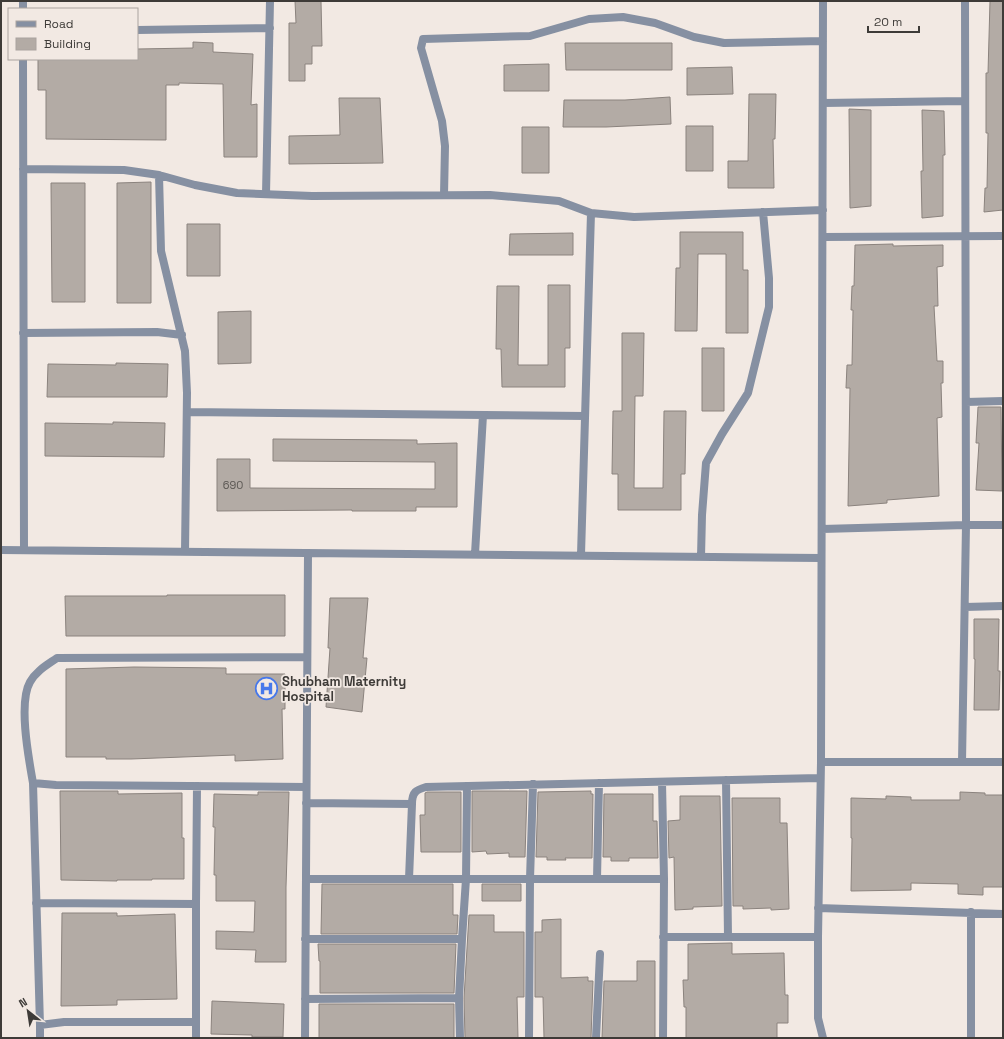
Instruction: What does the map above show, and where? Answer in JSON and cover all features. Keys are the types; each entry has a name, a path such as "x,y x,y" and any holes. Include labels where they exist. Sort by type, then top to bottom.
{"street":[{"path":"266,194 270,1"},
{"path":"823,1 821,762 818,908 818,1018 823,1038"},
{"path":"962,762 966,525 965,1"},
{"path":"444,195 446,146 442,121 422,48 423,40 530,36 589,19 623,17 655,23 694,37 724,43 823,41"},
{"path":"138,30 270,28"},
{"path":"23,60 24,550"},
{"path":"823,103 965,102"},
{"path":"23,169 124,170 159,174 195,185 238,193 312,196 490,195 559,201 591,213 634,217 823,210"},
{"path":"159,174 161,251 185,351 187,412 185,552"},
{"path":"700,557 706,463 722,434 748,393 769,307 770,278 763,212"},
{"path":"581,555 591,213"},
{"path":"822,237 1003,236"},
{"path":"24,333 157,332 182,335"},
{"path":"966,402 1003,401"},
{"path":"187,412 585,416"},
{"path":"475,554 483,415"},
{"path":"822,529 1003,525"},
{"path":"1,550 821,558"},
{"path":"305,1038 308,553"},
{"path":"965,607 1003,606"},
{"path":"40,1038 33,783 26,740 26,700 29,683 38,671 57,658 307,657"},
{"path":"821,762 1003,762"},
{"path":"409,879 412,796 417,789 426,787 533,784 820,778"},
{"path":"726,780 728,937"},
{"path":"662,782 664,879 663,1038"},
{"path":"33,783 56,785 306,787"},
{"path":"597,879 599,783"},
{"path":"529,1038 530,879 533,784"},
{"path":"196,1038 197,786"},
{"path":"460,1038 459,998 466,879 467,786"},
{"path":"306,803 412,804"},
{"path":"306,878 664,879"},
{"path":"36,903 196,904"},
{"path":"818,908 1003,914"},
{"path":"971,912 971,1038"},
{"path":"664,937 818,937"},
{"path":"305,939 462,939"},
{"path":"596,1038 600,954"},
{"path":"305,999 459,998"},
{"path":"40,1025 64,1022 196,1022"}],"building":[{"path":"295,1 321,1 322,46 312,46 312,64 305,64 305,81 289,81 289,23 296,23"},
{"path":"990,1 1003,1 1003,210 984,212 985,188 987,188 988,133 986,133 986,73 988,73"},
{"path":"193,42 213,43 213,52 253,54 251,105 257,104 257,157 224,157 223,84 179,83 179,85 166,85 166,140 46,139 46,90 38,90 38,60 138,60 138,49 193,48"},
{"path":"565,43 672,43 672,70 566,70"},
{"path":"549,64 549,91 504,91 504,65"},
{"path":"732,67 733,94 687,95 687,68"},
{"path":"749,94 776,94 775,139 773,139 774,188 728,188 728,161 748,161"},
{"path":"670,97 671,124 563,127 564,100 625,100"},
{"path":"339,98 380,98 383,163 289,164 289,136 340,135"},
{"path":"849,109 871,110 871,206 850,208"},
{"path":"922,110 944,111 945,155 943,155 943,216 922,218"},
{"path":"686,126 713,126 713,171 686,171"},
{"path":"522,127 549,127 549,173 522,173"},
{"path":"151,182 151,303 117,303 117,183"},
{"path":"51,183 85,183 85,302 52,302"},
{"path":"187,224 220,224 220,276 187,276"},
{"path":"680,232 743,232 743,270 748,270 748,333 726,333 726,254 698,254 697,331 675,331 676,268 680,268"},
{"path":"573,233 573,255 509,255 510,234"},
{"path":"893,244 893,246 943,245 943,266 937,267 938,306 934,306 937,361 943,361 943,383 941,383 942,417 937,418 939,496 887,500 887,503 848,506 850,388 846,388 847,365 852,365 853,310 851,310 852,286 854,286 855,245"},
{"path":"548,285 570,285 570,348 565,348 565,387 502,387 501,349 496,349 497,286 519,286 518,365 548,365"},
{"path":"251,311 251,363 218,364 218,312"},
{"path":"622,333 644,333 643,396 635,396 634,488 663,488 664,411 686,411 685,474 681,474 681,510 618,510 618,474 612,474 613,411 622,411"},
{"path":"702,348 724,348 724,411 702,411"},
{"path":"116,363 168,364 167,397 47,397 48,364 116,365"},
{"path":"978,407 1001,407 1002,491 976,490 979,443 976,443"},
{"path":"113,422 165,423 164,457 45,456 45,423 113,424"},
{"path":"273,439 417,440 417,444 457,443 457,507 416,507 416,511 217,511 217,459 250,459 250,488 435,489 435,462 273,461"},
{"path":"285,595 285,636 66,636 65,596"},
{"path":"330,598 368,598 363,658 367,658 362,712 326,707 330,648 328,648"},
{"path":"974,619 999,619 999,710 974,710"},
{"path":"134,667 226,668 226,674 285,674 285,709 282,709 283,759 235,761 235,755 131,759 106,759 106,757 66,757 66,669"},
{"path":"60,791 118,791 118,794 182,793 184,879 117,881 61,880"},
{"path":"472,791 527,791 525,857 509,857 509,853 487,854 486,851 472,852"},
{"path":"591,791 591,794 593,794 592,858 547,860 547,857 536,857 538,792"},
{"path":"258,792 289,792 286,887 286,962 255,962 256,950 216,949 216,931 254,932 255,901 216,901 216,875 214,875 215,827 213,827 214,794 258,795"},
{"path":"461,792 461,852 421,852 420,815 425,815 425,793"},
{"path":"960,792 985,793 985,795 1003,795 1003,887 983,887 983,895 958,894 958,884 911,883 911,890 851,891 851,798 886,799 886,796 911,797 911,800 960,800"},
{"path":"604,794 653,794 653,821 657,821 658,858 629,858 629,861 611,861 611,857 603,857"},
{"path":"680,796 720,796 722,906 693,907 693,909 675,910 674,857 669,858 668,821 680,820"},
{"path":"732,798 780,798 780,823 787,823 789,909 743,909 743,906 733,906"},
{"path":"322,884 453,884 453,915 458,915 457,934 321,934"},
{"path":"482,884 521,884 521,901 482,901"},
{"path":"62,913 117,913 117,916 175,914 177,999 117,1000 117,1005 61,1006"},
{"path":"469,915 494,915 494,932 524,932 524,997 517,997 518,1038 465,1038 464,998"},
{"path":"561,919 561,978 588,977 588,981 593,981 591,1038 544,1038 543,997 535,997 535,932 542,932 542,920"},
{"path":"732,943 732,954 784,953 785,995 788,995 788,1023 777,1023 777,1038 686,1038 686,1007 684,1007 683,980 688,980 688,944"},
{"path":"318,944 456,944 454,993 320,993 320,961"},
{"path":"637,961 655,961 655,1038 602,1038 604,981 637,981"},
{"path":"212,1001 284,1004 283,1037 252,1037 252,1035 211,1034"},
{"path":"319,1004 454,1004 454,1038 319,1038"}],"place":[{"name":"Shubham Maternity Hospital","path":"266,688"}]}
